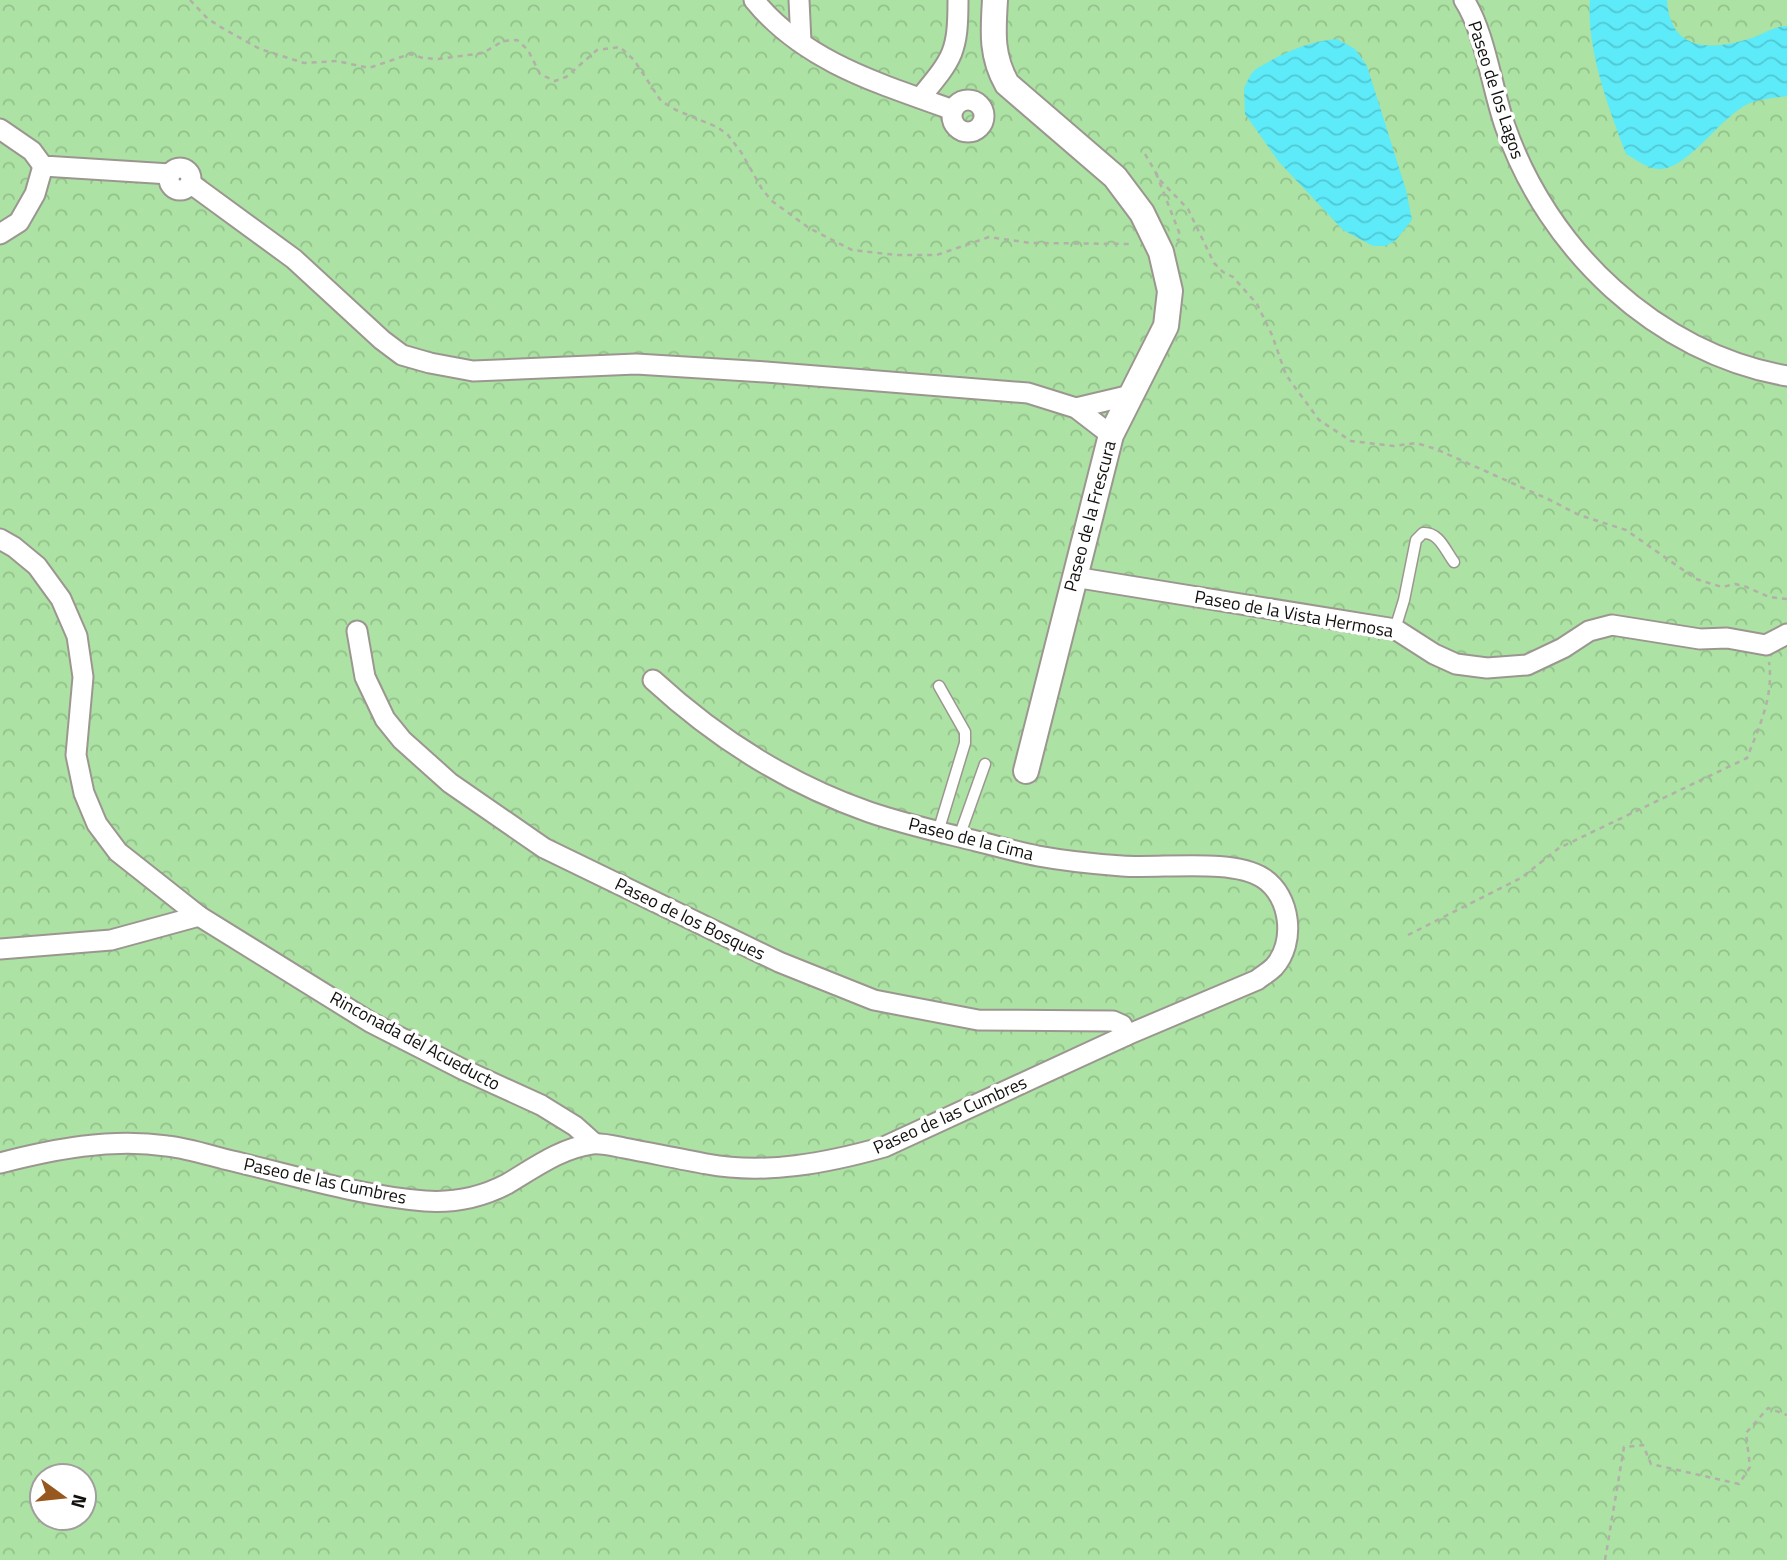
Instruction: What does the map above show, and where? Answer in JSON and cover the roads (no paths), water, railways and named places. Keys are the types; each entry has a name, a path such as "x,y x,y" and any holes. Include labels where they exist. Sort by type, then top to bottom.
{"street":[{"path":"754,0 781,29 824,60 953,110"},
{"path":"799,0 801,42"},
{"path":"920,98 950,60 958,37 958,0"},
{"name":"Paseo de la Frescura","path":"995,0 993,37 997,66 1006,84 1115,177 1142,213 1158,247 1170,291 1167,326 1111,435 1026,771"},
{"name":"Paseo de los Lagos","path":"1464,0 1479,37 1505,126 1539,200 1563,236 1615,291 1670,331 1737,364 1787,376"},
{"path":"0,129 32,151 43,166"},
{"path":"43,166 170,174 177,168 186,170 190,183 294,259 382,340 402,355 430,363 473,371 636,364 1028,393 1076,408 1111,435"},
{"path":"0,234 19,222 35,194 43,166"},
{"path":"1076,408 1131,395"},
{"name":"Rinconada del Acueducto","path":"0,539 37,566 61,599 77,636 83,677 76,755 84,793 97,824 118,852 199,916 370,1022 462,1069 541,1105 575,1126 594,1143"},
{"name":"Paseo de la Vista Hermosa","path":"1074,577 1395,629 1434,654 1456,664 1487,668 1527,665 1563,648 1589,631 1612,625 1700,639 1727,638 1766,645 1787,634"},
{"name":"Paseo de los Bosques","path":"357,631 365,677 385,719 401,740 450,783 544,848 779,962 874,1000 978,1020 1112,1021 1122,1025 1126,1035"},
{"name":"Paseo de la Cima","path":"653,680 712,730 763,761 867,811 1038,856 1124,866 1225,867 1249,871 1265,878 1282,901 1287,916 1288,933"},
{"path":"0,949 111,940 199,916"},
{"name":"Paseo de las Cumbres","path":"0,1163 43,1152 91,1145 133,1143 168,1146 347,1187 428,1201 461,1200 484,1194 505,1185 541,1162 594,1143 710,1165 755,1168 803,1165 884,1147 1126,1035 1257,980 1274,968 1283,953 1288,933"}],"lane":[{"path":"1395,629 1416,540 1423,533 1430,532 1454,562"},
{"path":"939,686 965,732 965,743 939,832"},
{"path":"959,837 985,764"}],"water":[{"path":"1590,0 1667,0 1676,30 1684,38 1708,45 1737,42 1787,26 1787,96 1750,103 1728,119 1694,151 1671,166 1656,169 1647,166 1626,154 1613,118 1595,58"},
{"path":"1337,39 1355,49 1367,66 1406,190 1412,220 1395,241 1385,246 1373,246 1343,230 1279,162 1245,114 1244,88 1256,69 1295,49"}]}
